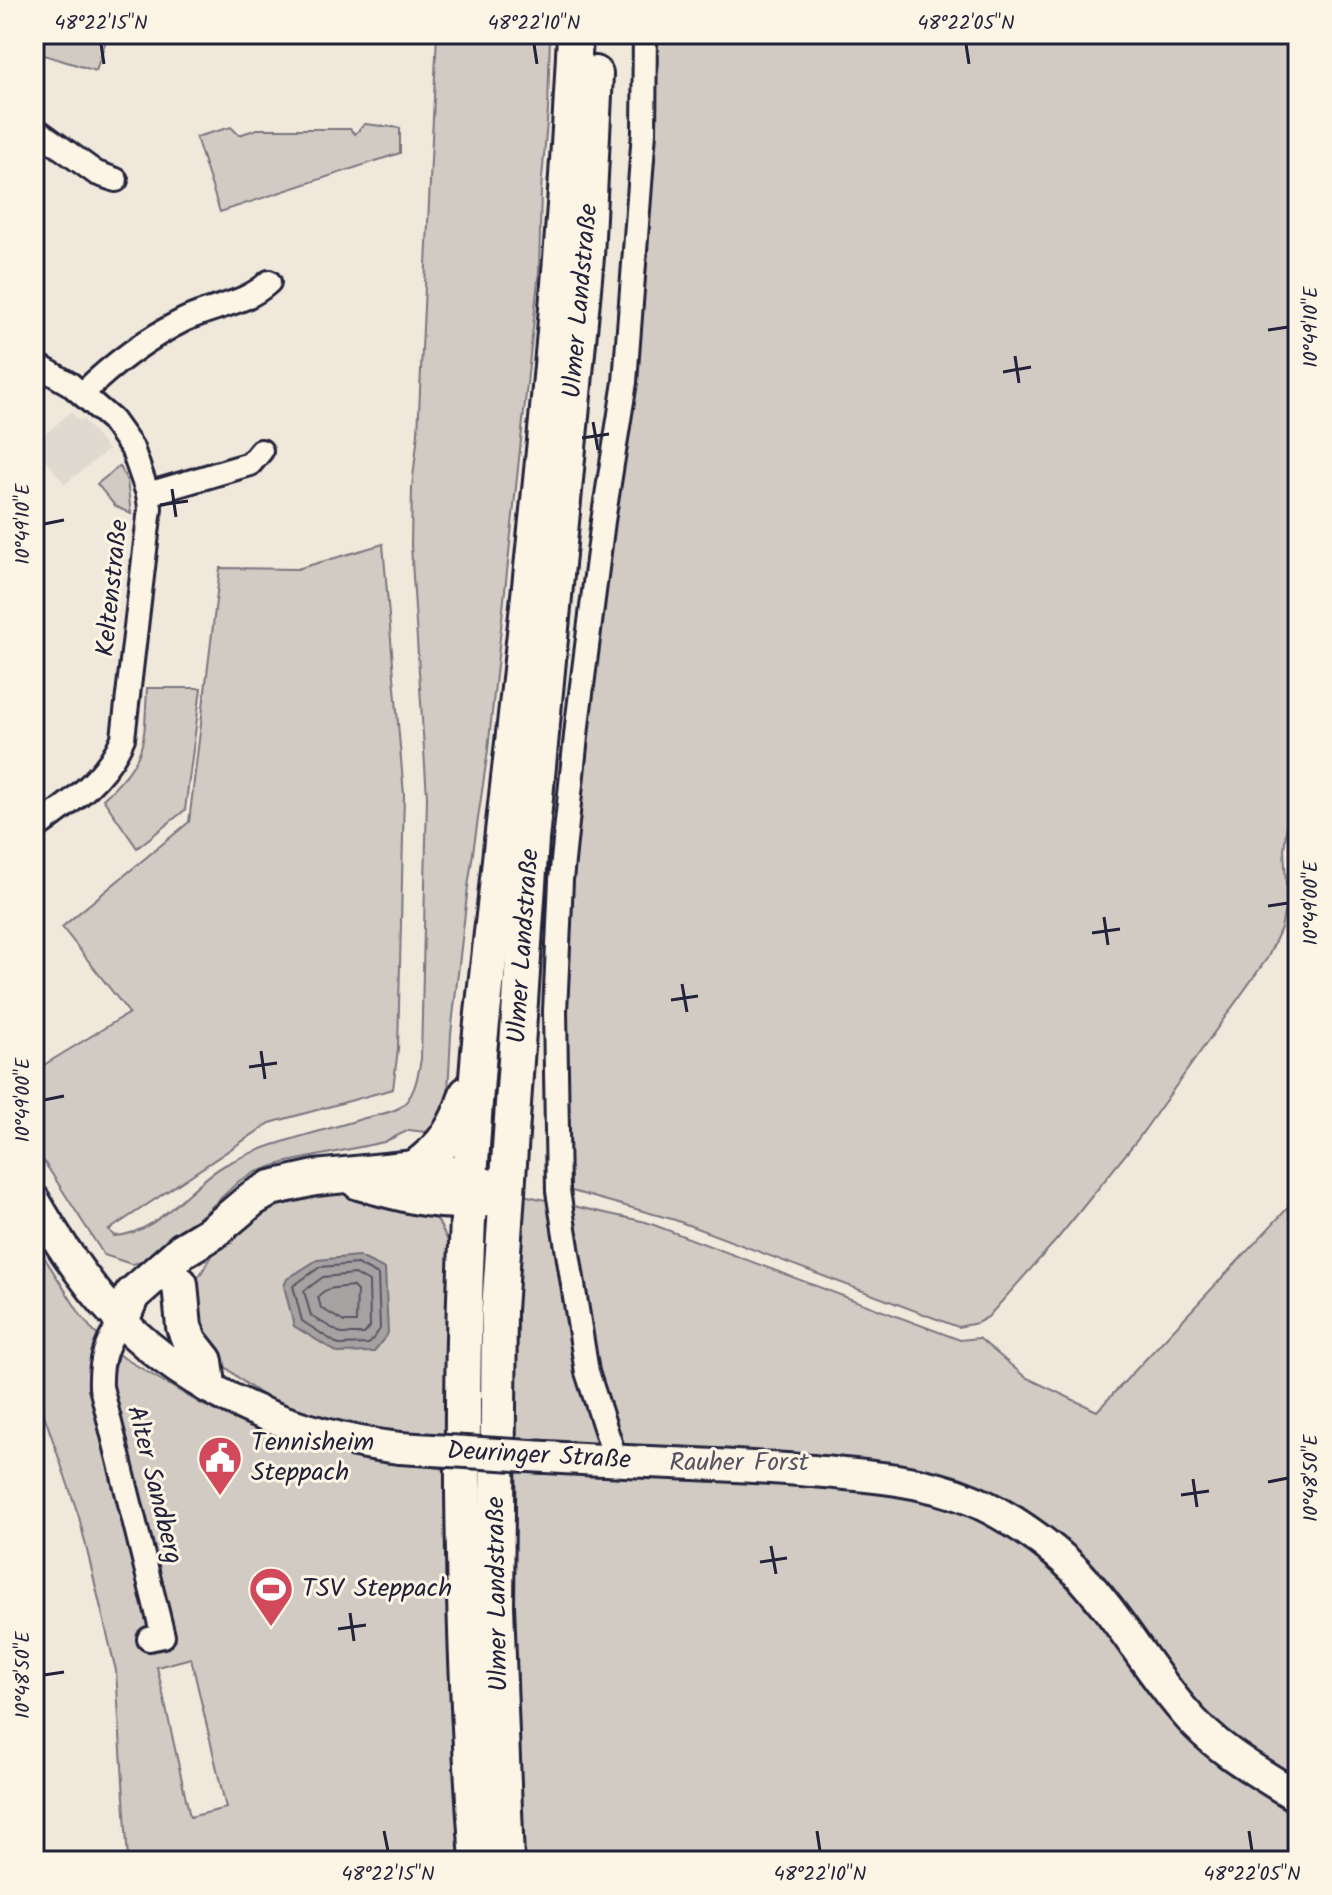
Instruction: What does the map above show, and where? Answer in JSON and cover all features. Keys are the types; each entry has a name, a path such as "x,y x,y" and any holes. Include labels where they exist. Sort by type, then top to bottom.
{"main road":[{"name":"Ulmer Landstraße","path":"478,1861 464,1593 462,1425 471,1190 479,1055 544,452 575,34"},
{"name":"Ulmer Landstraße","path":"506,1861 496,1606 499,1310 531,840 586,257 597,34"},
{"path":"415,1168 446,1141 458,1122 479,1055"},
{"path":"117,1328 132,1295 183,1250 213,1232 235,1211 271,1188 292,1182 415,1168 446,1172 471,1190"},
{"path":"337,1176 432,1200 471,1190 507,1194"},
{"path":"117,1328 147,1312 180,1284 213,1232"},
{"path":"180,1284 184,1327 190,1342 205,1361 208,1385"}],"street":[{"path":"616,1461 587,1372 558,1191 555,1011 561,880 578,717 627,368 644,147 645,34"},
{"path":"34,128 96,173 116,180"},
{"path":"83,393 149,340 186,319 256,294 269,282"},
{"name":"Keltenstraße","path":"34,363 83,393 126,436 141,469 150,508 123,738 111,763 90,785 34,829"},
{"path":"148,494 250,464 261,451"},
{"name":"Deuringer Straße","path":"34,1200 117,1328 241,1404 301,1428 363,1443 400,1448 845,1474 911,1482 972,1500 1035,1536 1074,1569 1105,1602 1158,1678 1201,1729 1237,1760 1298,1797"},
{"name":"Alter Sandberg","path":"117,1328 106,1343 100,1364 101,1387 163,1636 149,1639"}],"shaded area":[{"path":"71,412 79,421 83,419 108,450 65,484 35,447"}],"green space":[{"path":"47,34 108,34 96,71 41,54"},
{"path":"437,34 550,34 539,271 488,750 468,887 451,1034 448,1093 441,1126 425,1132 409,1130 384,1142 283,1163 256,1172 239,1181 144,1262 131,1264 104,1255 34,1146 34,1071 129,1013 62,927 189,822 220,568 297,569 383,544 404,795 398,1049 393,1089 270,1123 109,1230 114,1236 145,1227 211,1174 241,1157 399,1108 409,1098 417,1079 421,1059 427,797 411,545 412,487 418,433"},
{"path":"650,34 1298,34 1298,724 1284,850 1287,899 1281,928 1268,957 1138,1139 1059,1237 988,1317 977,1323 958,1327 675,1220 561,1188 568,944 577,814"},
{"path":"365,124 400,128 400,153 220,212 196,137 231,127 239,135 257,129 350,129 355,134"},
{"path":"120,466 127,481 131,514 115,506 97,484"},
{"path":"147,688 201,688 185,810 137,848 103,799 128,773 140,750"},
{"path":"347,1192 435,1215 454,1253 448,1436 352,1426 296,1412 257,1392 201,1344 196,1281 217,1248 260,1209 290,1194"},
{"name":"Rauher Forst","path":"523,1195 646,1222 960,1340 979,1338 1025,1377 1097,1411 1298,1197 1298,1861 520,1861 512,1741 510,1472 545,1474 547,1444 510,1441"},
{"path":"34,1241 94,1332 119,1355 203,1405 275,1437 360,1457 446,1469 448,1634 463,1861 128,1861 116,1671 79,1517 34,1385","holes":["191,1658 226,1808 190,1817 157,1667"]}],"water":[{"path":"358,1256 385,1269 388,1333 374,1352 338,1353 294,1326 284,1286 287,1279 317,1260"}],"place":[{"name":"Tennisheim Steppach","path":"220,1497"},
{"name":"TSV Steppach","path":"271,1628"}]}
